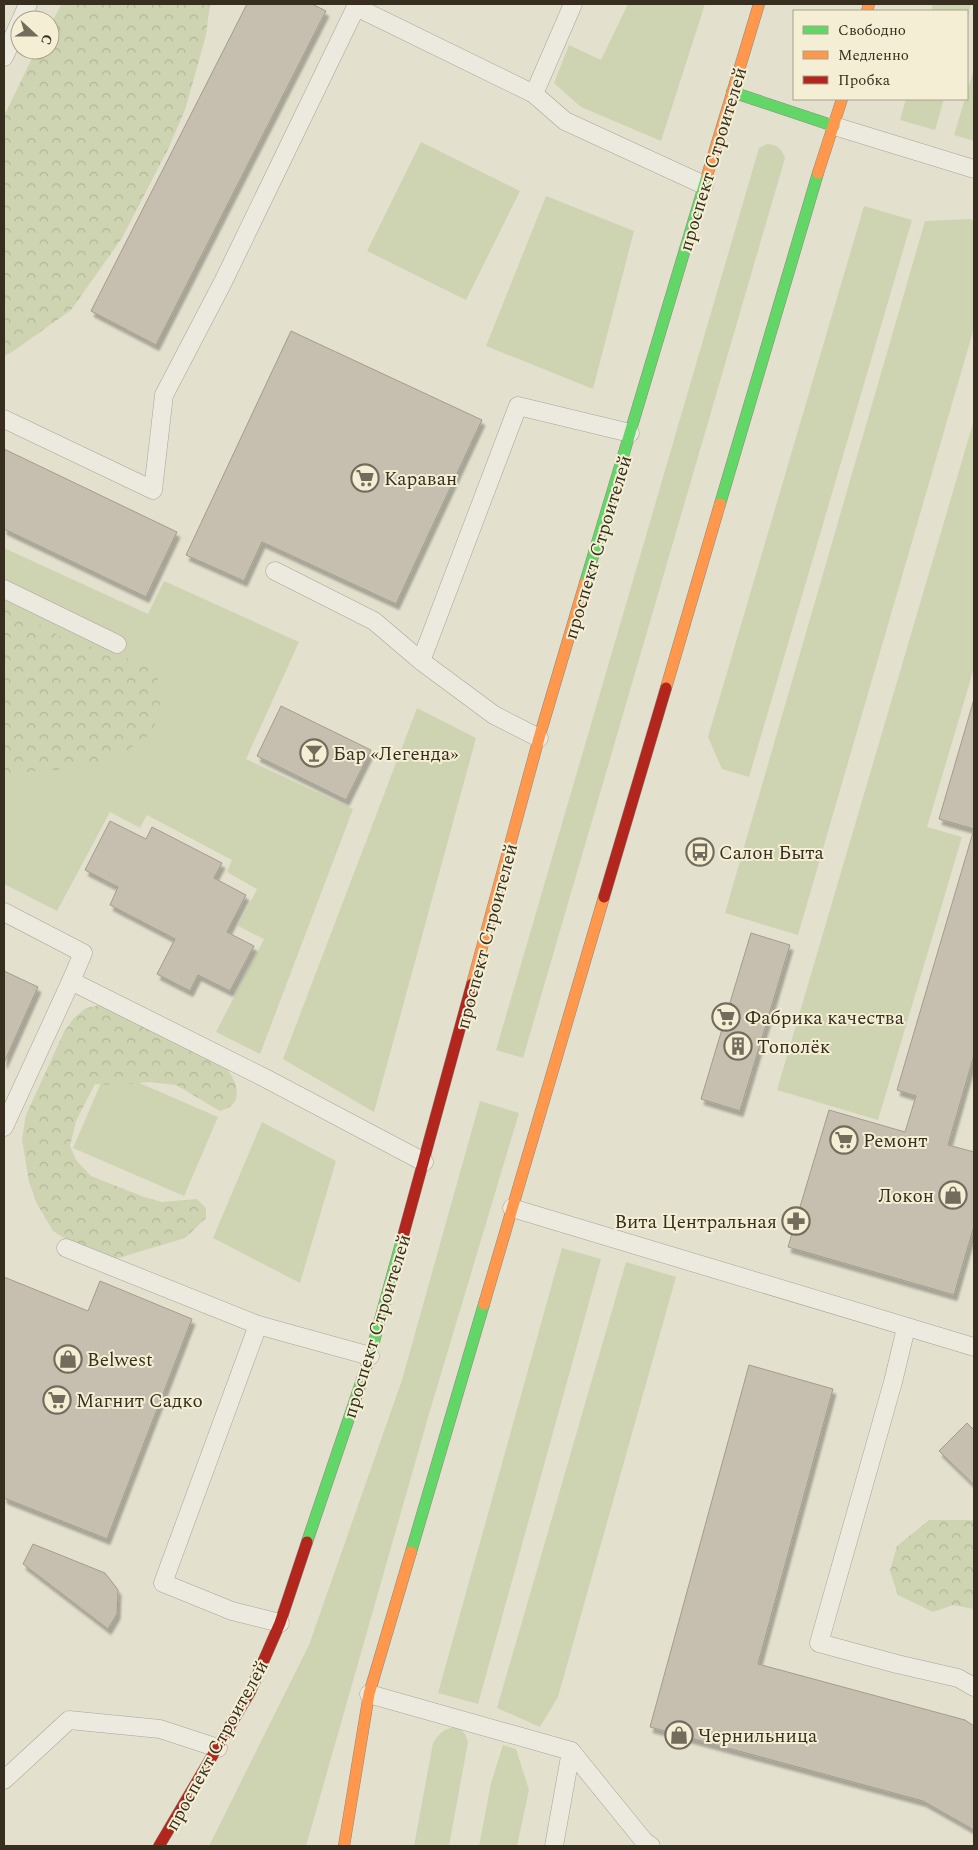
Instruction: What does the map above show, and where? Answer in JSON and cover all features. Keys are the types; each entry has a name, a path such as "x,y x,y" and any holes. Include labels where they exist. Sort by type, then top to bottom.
{"main road":[{"name":"проспект Строителей","path":"159,1846 250,1692 280,1623 370,1356 540,738 759,4"},
{"path":"732,92 834,126"},
{"path":"344,1846 369,1694 809,204 842,100"}],"lane":[{"path":"534,94 573,4"},
{"path":"4,418 153,490 164,395 222,282 356,6 534,94 565,121 704,185"},
{"path":"4,57 10,44"},
{"path":"834,126 974,169"},
{"path":"421,661 518,406 630,433"},
{"path":"275,571 374,621 421,661 494,715 540,738"},
{"path":"4,589 117,644"},
{"path":"4,912 83,953 4,1127"},
{"path":"70,981 265,1078 424,1162"},
{"path":"512,1208 974,1347"},
{"path":"66,1248 258,1325 370,1356"},
{"path":"258,1325 164,1583 232,1611 280,1623"},
{"path":"906,1328 893,1382 819,1643 958,1678 974,1687"},
{"path":"369,1694 571,1750 644,1840 651,1846"},
{"path":"4,1780 69,1720 160,1729 218,1748"},
{"path":"554,1846 571,1750"}],"green space":[{"path":"62,4 210,4 206,35 185,110 168,149 122,238 71,310 4,356 4,116 31,60 60,60 59,10"},
{"path":"628,4 705,4 661,141 581,107 554,83 569,45 601,60"},
{"path":"933,4 971,4 968,15 968,10 931,10"},
{"path":"974,68 974,141 954,135 965,100 968,100 968,89"},
{"path":"906,100 944,100 935,130 900,120"},
{"path":"421,142 520,191 466,300 367,251"},
{"path":"767,144 779,148 785,158 523,1058 496,1050 759,148"},
{"path":"546,196 634,231 593,389 486,346"},
{"path":"864,206 912,220 749,777 722,769 708,737"},
{"path":"970,219 974,221 974,328 798,935 725,913 925,221"},
{"path":"974,420 974,668 927,827 962,837 878,1120 777,1090"},
{"path":"4,548 148,614 164,581 299,642 246,759 353,809 260,1054 216,1032 264,939 238,926 257,889 227,872 232,860 147,815 140,828 110,812 57,911 4,884"},
{"path":"4,603 61,637 145,664 157,676 161,695 160,713 151,734 111,761 71,769 9,773 4,776"},
{"path":"417,708 476,738 374,1112 283,1059"},
{"path":"100,1005 222,1063 229,1072 237,1089 235,1101 231,1106 220,1111 176,1085 149,1082 117,1085 95,1084 76,1121 70,1146 76,1160 91,1176 144,1197 162,1202 197,1199 206,1208 206,1218 185,1238 115,1259 81,1249 53,1231 37,1204 29,1182 22,1139 26,1115 64,1032 74,1018 86,1008"},
{"path":"107,1069 218,1117 184,1196 73,1148"},
{"path":"480,1101 519,1113 429,1414 306,1846 209,1846 309,1645 402,1380"},
{"path":"262,1122 336,1161 300,1283 213,1238"},
{"path":"562,1248 601,1259 478,1704 438,1693"},
{"path":"626,1262 676,1277 558,1697 540,1727 497,1708"},
{"path":"929,1520 974,1520 974,1609 953,1605 933,1612 898,1595 890,1571 897,1546"},
{"path":"455,1727 464,1733 468,1742 449,1846 414,1846 433,1743 442,1732"},
{"path":"503,1745 516,1749 529,1790 517,1846 479,1846 491,1783"}],"building":[{"path":"247,4 312,4 326,11 156,345 91,311"},
{"path":"291,331 482,420 396,604 262,542 244,581 186,555"},
{"path":"4,449 177,532 146,597 4,529"},
{"path":"974,699 974,829 939,819"},
{"name":"Бар «Легенда»","path":"281,706 371,750 346,800 257,756"},
{"path":"110,821 146,839 152,827 222,863 214,878 246,895 227,932 254,946 230,991 198,975 190,991 157,974 175,939 110,905 118,887 85,870"},
{"path":"974,829 974,1055 948,1145 974,1152 974,1226 954,1295 788,1247 829,1110 905,1132 916,1096 897,1090"},
{"name":"Тополёк","path":"751,933 790,945 740,1111 701,1099"},
{"path":"4,971 38,987 4,1063"},
{"path":"4,1277 88,1311 100,1281 192,1319 107,1539 4,1498"},
{"path":"749,1365 833,1389 758,1664 965,1720 974,1726 974,1830 923,1801 650,1727"},
{"path":"967,1423 974,1430 974,1485 939,1451"},
{"path":"33,1544 105,1573 118,1590 117,1614 108,1629 23,1564"}],"traffic: fast":[{"path":"732,92 834,126"},
{"path":"720,504 818,173"},
{"path":"585,583 707,176"},
{"path":"307,1542 370,1356 403,1236"},
{"path":"411,1552 484,1304"}],"traffic: slow":[{"path":"707,176 759,4"},
{"path":"867,10 869,4"},
{"path":"818,173 842,100"},
{"path":"666,688 720,504"},
{"path":"472,984 539,738 585,583"},
{"path":"484,1304 604,897"},
{"path":"344,1846 369,1694 411,1552"}],"traffic: jam":[{"path":"604,897 666,688"},
{"path":"403,1236 472,984"},
{"path":"159,1846 250,1692 280,1623 307,1542"}],"place":[{"name":"Караван","path":"365,478"},
{"name":"Бар «Легенда»","path":"314,753"},
{"name":"Салон Быта","path":"700,852"},
{"name":"Фабрика качества","path":"726,1017"},
{"name":"Тополёк","path":"738,1046"},
{"name":"Ремонт","path":"844,1140"},
{"name":"Локон","path":"953,1195"},
{"name":"Вита Центральная","path":"796,1221"},
{"name":"Belwest","path":"68,1359"},
{"name":"Магнит Садко","path":"57,1400"},
{"name":"Чернильница","path":"679,1735"}]}
